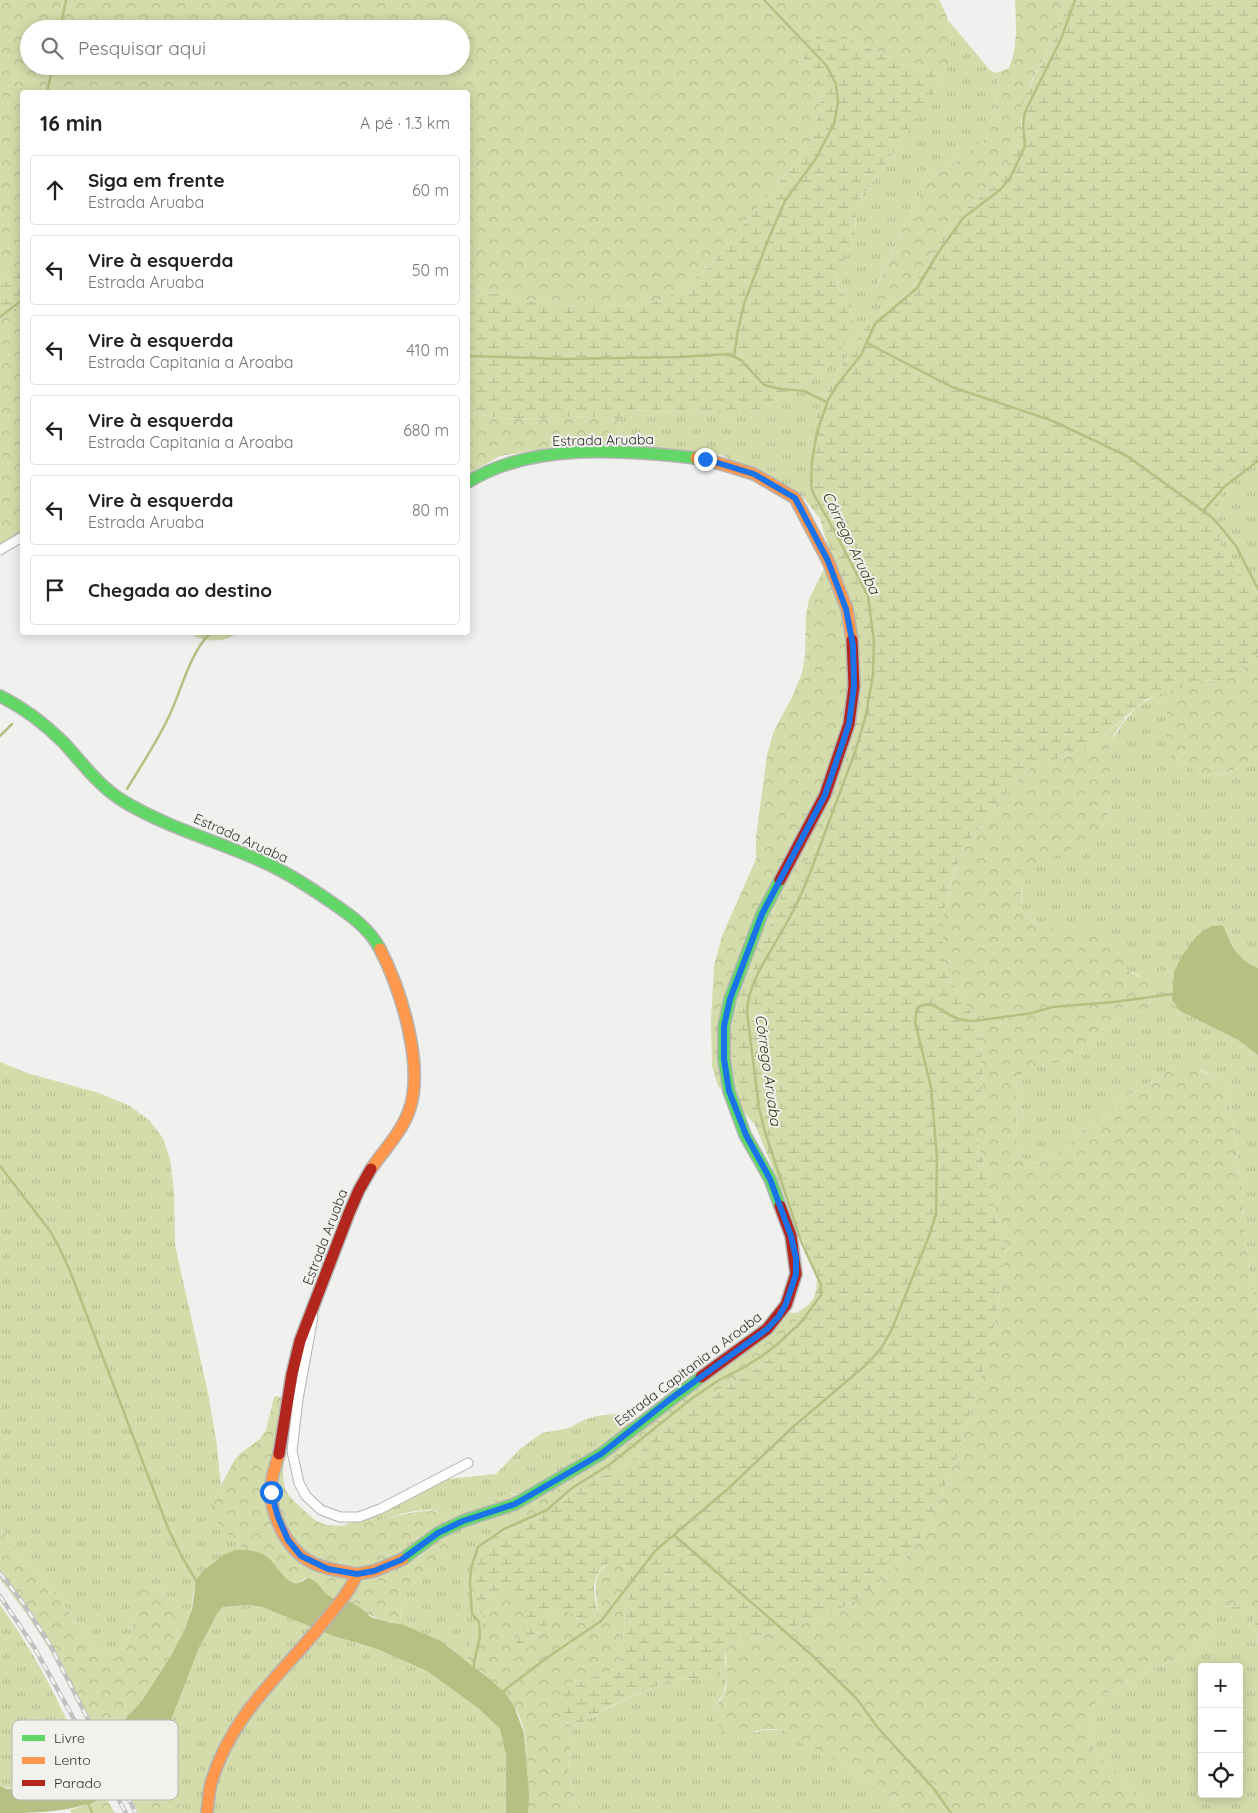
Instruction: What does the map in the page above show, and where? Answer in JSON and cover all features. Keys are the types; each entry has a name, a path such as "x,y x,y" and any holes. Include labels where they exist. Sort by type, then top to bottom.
{"street":[{"name":"Estrada Aruaba","path":"470,481 484,472 529,458 571,453 644,452 705,459 754,474 795,498"},
{"name":"Estrada Capitania a Aroaba","path":"357,1574 374,1571 401,1560 438,1533 463,1521 515,1504 601,1454 669,1400 767,1329 779,1316 786,1304 796,1274 796,1258 791,1236 770,1179 746,1135 729,1091 724,1059 724,1026 730,999 762,914 825,795 849,724 854,686 853,645 846,609 828,561 795,498"},
{"path":"0,550 20,538"},
{"name":"Estrada Aruaba","path":"0,696 48,728 98,782 114,795 135,808 212,842 262,861 310,887 358,920 377,944 402,1003 412,1047 414,1077 412,1100 404,1121 360,1187 299,1345 290,1381 280,1449 274,1465 271,1492 278,1517 288,1540 301,1556 328,1569 357,1574"},
{"name":"Estrada Aruaba","path":"317,1300 298,1399 292,1451 298,1483 306,1496 322,1510 330,1514 340,1517 359,1516 380,1509 468,1463"},
{"path":"207,1813 211,1784 226,1742 251,1705 316,1631 352,1586 357,1574"}],"green space":[{"path":"0,0 939,0 950,27 950,55 945,74 906,66 850,39 803,41 799,46 805,64 822,88 819,114 809,147 714,262 687,286 662,300 635,305 577,307 520,299 508,295 485,293 470,296 470,90 20,90 20,273 3,273 0,276"},
{"path":"1015,0 1064,0 1057,33 1030,84 1021,120 1022,130 1019,142 994,186 969,206 950,226 909,293 892,303 883,303 876,299 874,292 917,200 929,179 965,155 987,137 994,114 998,83 996,73 1009,68 1014,51 1016,35"},
{"path":"1064,0 1258,0 1258,464 1227,477 1219,499 1217,525 1221,545 1246,583 1258,592 1258,653 1253,661 1226,680 1200,681 1147,699 1096,741 1070,755 1032,767 998,802 964,849 950,884 943,917 943,956 948,977 973,1016 981,1039 983,1085 977,1104 977,1139 1006,1252 997,1313 980,1380 956,1459 933,1516 913,1550 865,1595 838,1610 783,1631 742,1639 727,1648 725,1658 727,1676 667,1681 615,1704 573,1727 563,1718 560,1697 573,1682 605,1674 615,1668 623,1652 625,1607 630,1586 629,1574 623,1564 607,1564 601,1569 595,1580 594,1588 598,1620 585,1622 569,1612 558,1609 550,1614 546,1632 537,1632 531,1638 530,1647 523,1649 516,1643 525,1617 526,1605 513,1596 488,1595 485,1602 485,1619 476,1607 471,1588 473,1573 483,1549 499,1530 498,1534 529,1522 548,1511 588,1479 623,1469 651,1440 702,1400 746,1376 773,1356 789,1340 796,1324 796,1313 807,1306 814,1298 817,1275 755,1125 739,1106 731,1052 731,1034 739,993 752,971 782,892 813,853 859,739 861,669 851,608 833,563 820,519 813,485 810,441 821,402 863,328 871,319 892,303 909,293 950,226 969,206 994,186 1010,159 1019,142 1022,130 1022,101 1057,33"},
{"path":"949,21 990,70 996,73 998,83 994,114 987,137 965,155 929,179 917,200 877,285 883,303 892,303 871,319 863,328 821,402 813,485 820,519 803,497 788,494 775,488 722,455 607,445 617,439 621,424 617,419 624,410 716,413 726,417 755,412 790,394 831,364 854,321 845,296 838,287 836,273 855,240 856,208 862,196 895,151 940,83 949,53"},
{"path":"850,39 906,66 945,74 930,100 862,196 856,208 855,240 836,274 838,287 845,296 854,321 850,334 831,364 790,394 755,412 726,417 716,413 625,410 617,419 581,417 521,419 470,412 470,296 485,293 508,295 520,299 577,307 635,305 661,300 687,286 714,262 809,147 819,114 822,89 805,64 799,46 803,41"},
{"path":"3,273 20,273 20,309 0,307 0,276"},
{"path":"0,307 20,309 20,536 0,545"},
{"path":"470,412 514,419 605,418 617,419 621,424 617,439 607,445 567,445 500,456 470,473"},
{"path":"1258,464 1258,592 1246,583 1221,545 1217,525 1219,499 1227,477"},
{"path":"831,555 851,608 861,669 859,739 813,853 782,892 752,971 739,993 731,1034 731,1052 739,1106 747,1116 718,1086 712,1066 711,1021 714,966 722,936 756,859 756,837 767,755 774,731 802,673 809,599"},
{"path":"194,635 235,635 213,640 195,637"},
{"path":"1258,653 1258,755 1232,771 1216,775 1198,771 1175,758 1166,747 1167,706 1163,693 1200,681 1226,680 1253,661"},
{"path":"1163,693 1176,759 1200,772 1218,775 1235,769 1258,755 1258,968 1245,961 1236,952 1222,925 1212,926 1174,972 1172,1000 1180,1011 1238,1040 1258,1055 1258,1313 1249,1270 1237,1146 1225,1079 1213,1077 1203,1071 1176,1066 1118,1102 1072,1141 1041,1163 1025,1161 1018,1151 1017,1078 1030,1069 1046,1064 1063,1062 1074,1055 1105,1026 1150,1008 1145,979 1127,970 1089,930 1052,929 1035,923 1028,918 1023,910 1022,892 1026,878 1034,868 1045,860 1085,841 1097,832 1105,820 1109,806 1109,758 1112,739 1137,707"},
{"path":"1126,717 1115,733 1110,745 1110,799 1104,822 1087,841 1049,859 1031,871 1025,880 1022,891 1022,904 1024,912 1029,919 1044,927 1092,931 1112,939 1121,951 1127,970 1137,976 1154,980 1149,994 1150,1008 1105,1026 1074,1055 1063,1062 1046,1064 1031,1069 1017,1078 1018,1151 1025,1161 1041,1163 1072,1141 1118,1102 1176,1066 1189,1065 1213,1077 1225,1079 1237,1146 1249,1270 1258,1313 1258,1644 1253,1616 1244,1606 1220,1607 1214,1613 1211,1635 1199,1646 1187,1655 1107,1693 1092,1706 1089,1721 1095,1753 1116,1772 1149,1813 904,1813 885,1791 838,1762 793,1739 785,1730 764,1729 743,1735 730,1735 720,1728 711,1712 725,1692 727,1648 742,1639 783,1631 838,1610 865,1595 913,1550 933,1516 956,1459 980,1380 997,1313 1006,1252 977,1139 977,1104 983,1085 981,1039 973,1016 948,977 943,956 943,917 950,885 964,849 998,802 1032,767 1070,755 1096,741"},
{"path":"0,1062 27,1073 99,1093 130,1106 149,1120 163,1138 170,1159 174,1191 175,1245 208,1393 216,1439 221,1485 215,1500 219,1525 245,1550 236,1551 219,1558 205,1570 196,1586 188,1619 178,1643 172,1614 158,1587 138,1598 138,1611 126,1643 119,1651 102,1655 97,1652 64,1605 30,1567 0,1527"},
{"path":"784,1312 796,1313 796,1324 789,1340 773,1356 746,1376 702,1400 651,1440 623,1469 588,1479 548,1511 529,1522 497,1534 499,1525 496,1518 483,1508 506,1493 532,1498 622,1439 630,1423 713,1371"},
{"path":"277,1396 284,1399 284,1486 291,1498 315,1520 330,1525 348,1525 367,1523 421,1511 435,1511 445,1516 445,1522 406,1544 391,1556 388,1564 419,1557 439,1543 451,1539 457,1540 458,1545 409,1589 403,1600 400,1612 402,1624 379,1619 333,1598 326,1594 316,1583 305,1578 298,1583 291,1582 255,1551 245,1550 219,1525 215,1515 215,1500 221,1485 235,1459 260,1439 266,1430 274,1397"},
{"path":"632,1408 630,1423 622,1439 532,1498 511,1493 496,1516 499,1522 499,1530 483,1549 473,1573 471,1588 476,1607 485,1619 470,1645 467,1661 441,1641 402,1624 400,1612 403,1600 409,1589 427,1570 457,1545 433,1548 413,1559 388,1564 391,1556 406,1544 445,1522 445,1516 429,1510 418,1510 366,1524 343,1525 371,1516 446,1479 496,1474 520,1449 542,1433 569,1428 596,1416 623,1413"},
{"path":"0,1527 30,1567 64,1605 97,1652 102,1655 119,1651 126,1643 138,1611 140,1587 144,1583 151,1583 158,1587 171,1608 176,1624 178,1643 143,1699 125,1720 88,1720 50,1650 26,1613 0,1579"},
{"path":"612,1562 623,1564 629,1574 630,1586 625,1607 623,1652 615,1668 605,1674 573,1682 566,1723 573,1727 568,1764 578,1813 528,1813 525,1736 522,1724 517,1712 504,1693 467,1661 470,1645 485,1619 485,1602 488,1595 507,1594 520,1598 524,1602 527,1607 527,1614 518,1636 531,1638 538,1632 546,1632 550,1614 558,1609 570,1612 579,1620 598,1610 596,1583 601,1571"},
{"path":"0,1605 26,1643 67,1720 12,1720 12,1788 0,1786"},
{"path":"247,1605 262,1607 377,1649 427,1671 478,1708 500,1729 506,1756 506,1813 185,1813 177,1800 178,1720 171,1720 199,1648 218,1611 223,1607"},
{"path":"1244,1606 1253,1616 1258,1644 1258,1813 1149,1813 1116,1772 1095,1753 1089,1721 1092,1706 1107,1693 1187,1655 1199,1646 1211,1635 1214,1613 1219,1607"},
{"path":"727,1676 724,1693 711,1712 756,1733 763,1730 785,1730 794,1739 838,1762 885,1791 904,1813 578,1813 568,1764 573,1727 616,1704 667,1681"},
{"path":"95,1800 107,1800 115,1813 71,1813 70,1810"},
{"path":"132,1800 177,1800 185,1813 139,1813"}],"shaded area":[{"path":"1222,925 1236,952 1245,961 1258,968 1258,1055 1238,1040 1180,1011 1172,1000 1174,972 1181,957 1196,937 1204,930 1212,926"},
{"path":"235,1550 258,1552 270,1559 285,1577 294,1583 299,1583 309,1578 316,1582 326,1594 342,1602 350,1602 358,1606 371,1617 402,1624 441,1641 492,1681 506,1694 514,1706 524,1733 529,1795 528,1813 506,1813 506,1756 500,1729 478,1708 427,1671 377,1649 334,1636 262,1607 247,1605 223,1607 218,1612 199,1648 171,1720 125,1720 143,1699 184,1631 192,1609 196,1580 203,1571 223,1555"},
{"path":"0,1786 12,1789 12,1800 97,1800 74,1808 53,1811 0,1813"}],"waterway":[{"path":"62,20 66,0"},
{"path":"734,356 744,304 768,240 785,201 815,160 834,124 838,102 836,84 826,65 764,0"},
{"name":"Córrego Aruaba","path":"474,1670 480,1636 479,1622 472,1614 470,1582 471,1568 478,1547 504,1529 547,1510 572,1488 609,1465 691,1399 719,1380 762,1356 802,1321 821,1295 821,1285 801,1241 765,1132 759,1108 747,1012 751,991 764,961 793,911 810,873 856,749 866,715 873,674 874,642 868,596 814,495 811,485 812,461 817,432 828,400 837,385 861,355 875,324 917,288 938,253 963,218 1000,190 1010,178 1025,146 1023,124 1025,112 1061,39 1075,0"},
{"path":"47,90 51,75"},
{"path":"0,317 20,302"},
{"path":"867,343 952,387 1053,421 1127,456 1214,519 1236,546 1258,589"},
{"path":"470,356 561,359 680,357 728,354 741,360 764,385 780,389 804,391 827,402"},
{"path":"1203,511 1225,486 1258,461"},
{"path":"127,789 166,722 192,659 208,635"},
{"path":"0,736 12,724"},
{"path":"502,1692 548,1657 601,1621 655,1551 730,1487 794,1426 868,1363 882,1347 892,1329 936,1214 937,1158 931,1087 915,1022 917,1008 922,1005 932,1005 957,1018 974,1021 1032,1013 1052,1007 1114,1002 1173,994"},
{"path":"0,1166 50,1231 58,1245 70,1271 168,1528 197,1582"},
{"path":"674,1535 814,1657 857,1699 878,1728 934,1789 951,1813"},
{"path":"88,1803 92,1813"}],"railway":[{"path":"0,1573 23,1603 49,1643 88,1720"},
{"path":"0,1596 34,1647 74,1720"},
{"path":"119,1800 126,1813"},
{"path":"129,1800 136,1813"}],"traffic: fast":[{"path":"470,481 493,469 520,460 549,455 609,452 696,458"},
{"path":"0,696 26,711 49,729 99,782 123,801 156,818 269,864 287,874 314,890 352,917 365,928 380,949"},
{"path":"780,880 762,914 730,999 724,1026 724,1059 729,1091 745,1135 770,1179 780,1206"},
{"path":"403,1559 438,1533 463,1521 515,1504 601,1454 701,1377"}],"traffic: slow":[{"path":"696,458 754,474 795,498 828,561 847,609 852,640"},
{"path":"371,1169 406,1119 413,1093 414,1072 403,1006 380,949"},
{"path":"279,1454 272,1479 271,1498 277,1519 287,1539 293,1548 314,1564 357,1574"},
{"path":"207,1813 211,1783 220,1759 231,1736 244,1716 337,1606 357,1574 374,1571 403,1559"}],"traffic: jam":[{"path":"780,880 825,795 849,724 854,686 852,640"},
{"path":"279,1454 292,1374 300,1341 349,1213 371,1169"},
{"path":"701,1377 767,1329 786,1305 796,1274 791,1236 780,1206"}],"route":[{"path":"271,1492 278,1517 288,1540 301,1556 328,1569 357,1574 374,1571 401,1560 422,1547 438,1533 463,1521 515,1504 601,1454 669,1400 767,1329 779,1316 786,1304 796,1274 796,1258 791,1236 770,1179 746,1135 729,1091 724,1059 724,1026 730,999 762,914 825,795 849,724 854,686 853,645 846,609 828,561 795,498 754,474 705,459"}]}
